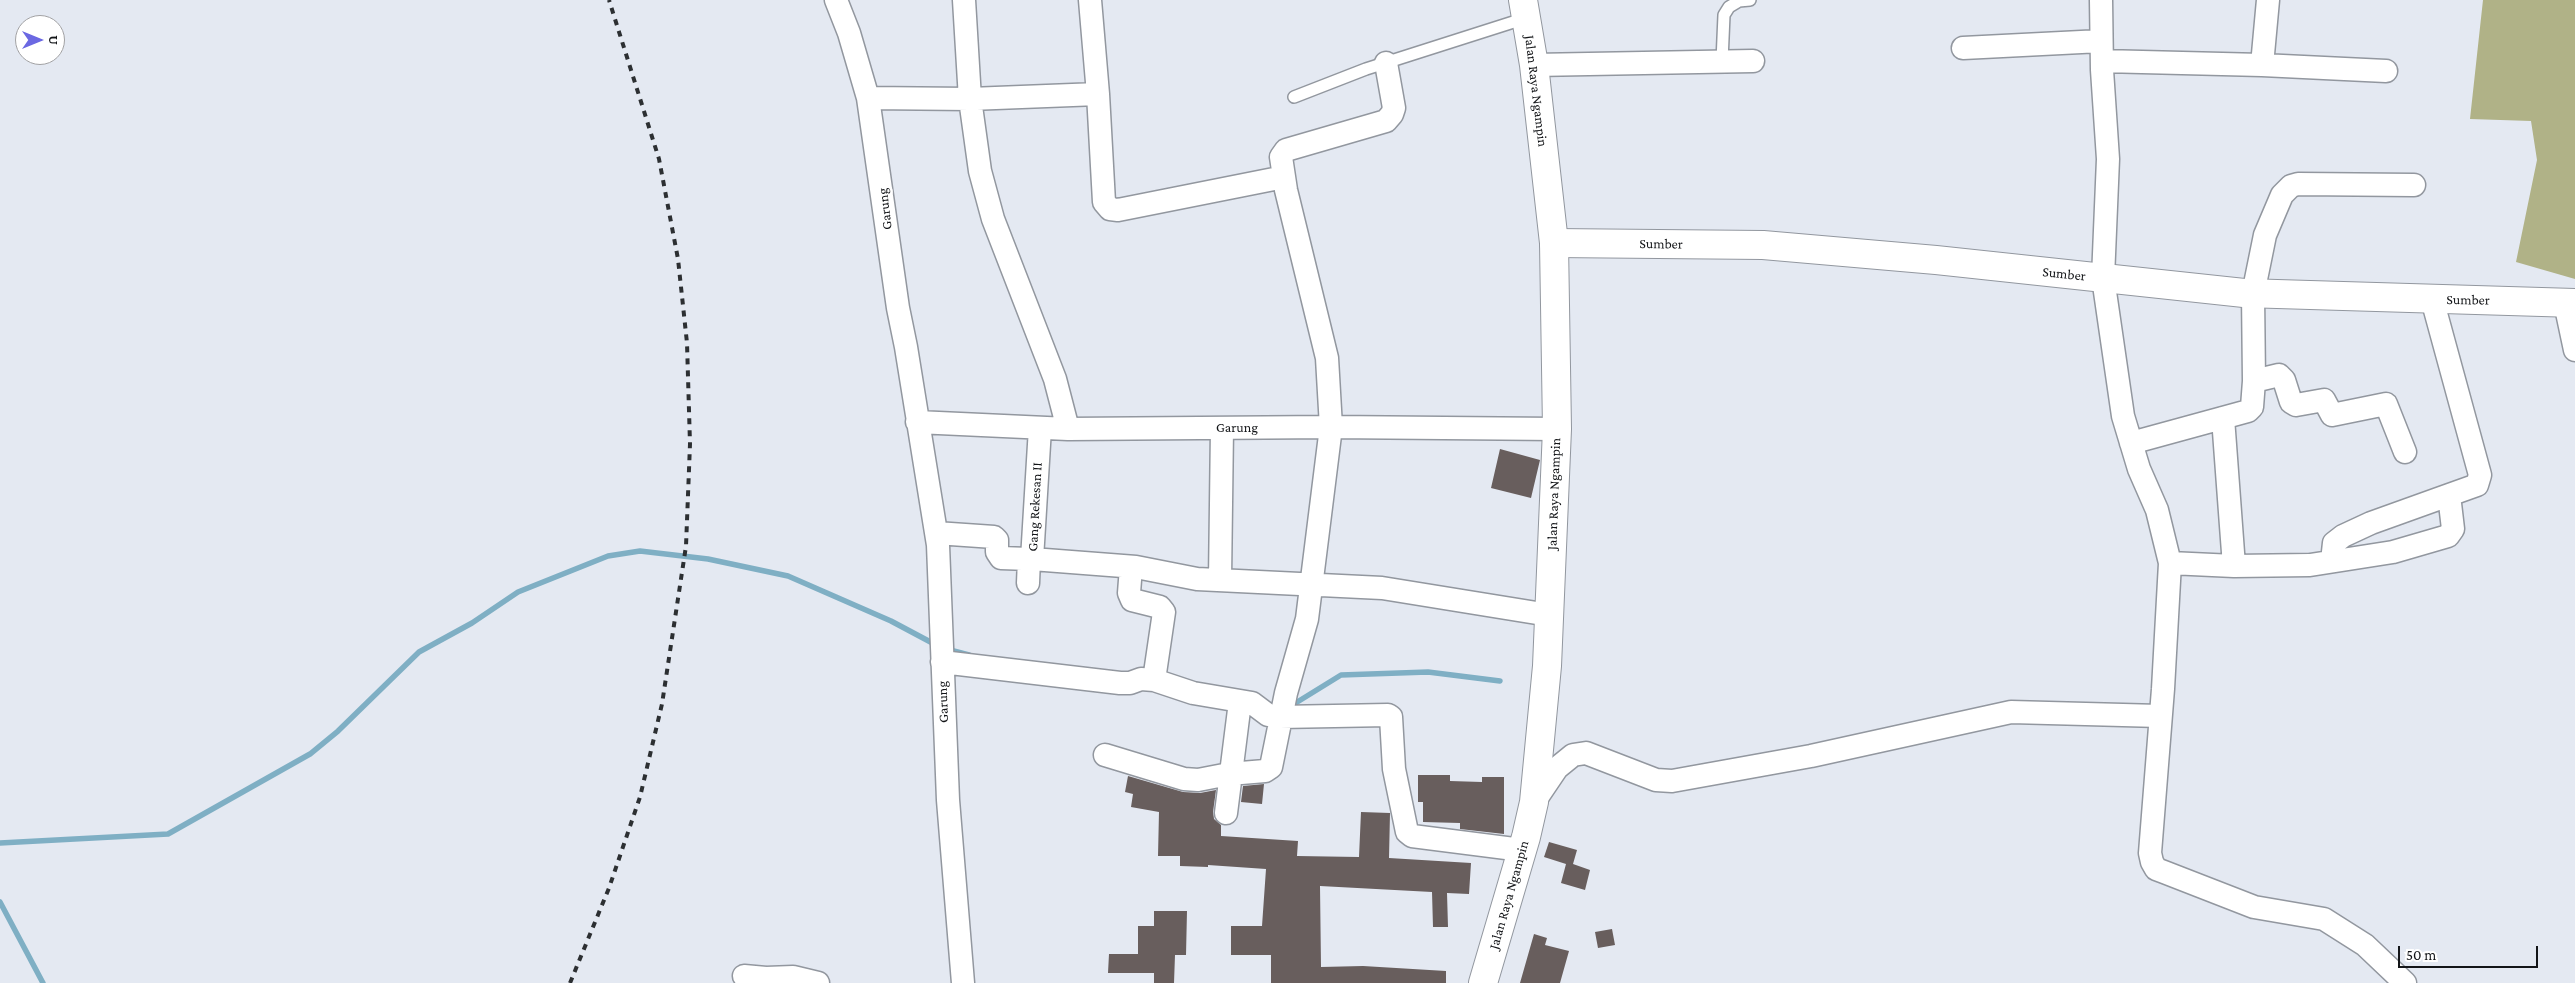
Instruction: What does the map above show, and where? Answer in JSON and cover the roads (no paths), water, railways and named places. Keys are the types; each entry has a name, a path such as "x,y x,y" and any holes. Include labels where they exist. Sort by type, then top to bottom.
{"street":[{"name":"Garung","path":"836,0 849,34 868,98 898,308 936,533 948,800 963,983"},
{"path":"964,0 970,99 980,171 993,219 1044,347 1068,429"},
{"path":"1090,0 1104,202 1110,209 1118,210 1284,177"},
{"path":"2101,0 2108,159 2103,278 2123,416 2139,469 2157,510 2170,563 2163,688 2150,852 2156,869 2254,908 2324,919 2365,945 2405,983"},
{"path":"2262,65 2268,0"},
{"name":"Jalan Raya Ngampin","path":"1483,983 1534,802 1540,751 1549,615 1557,429 1554,243 1534,66 1524,9"},
{"path":"1963,48 2102,51 2262,65 2386,71"},
{"path":"1534,66 1753,60"},
{"path":"1104,755 1184,779 1198,780 1229,774 1265,771 1271,767 1280,717 1307,619 1313,584 1318,520 1331,427 1327,358 1284,177 1281,157 1286,150 1386,121 1394,108 1386,63"},
{"path":"868,98 970,99 1098,94"},
{"path":"2131,443 2248,411 2252,407 2254,381 2253,294 2265,235 2282,195 2291,186 2298,184 2414,185"},
{"name":"Sumber","path":"1554,243 1763,245 2253,294 2570,303"},
{"path":"2332,561 2334,543 2343,536 2371,523 2477,485 2480,476 2432,299"},
{"path":"2570,303 2575,350"},
{"path":"2254,381 2279,376 2284,380 2290,402 2296,405 2324,400 2332,415 2386,404 2405,452"},
{"path":"2223,418 2234,566"},
{"name":"Garung","path":"917,422 1068,429 1331,427 1557,429"},
{"name":"Gang Rekesan II","path":"1028,583 1040,428"},
{"path":"1220,580 1222,428"},
{"path":"2170,563 2234,566 2310,565 2393,552 2448,536 2453,529 2450,495"},
{"path":"936,533 994,537 997,540 997,552 1001,558 1131,567 1197,579 1356,585 1417,592 1549,615"},
{"path":"1131,567 1128,594 1132,600 1160,607 1164,612 1155,674"},
{"path":"942,662 1120,683 1130,683 1155,674 1193,693 1252,704 1268,715 1280,717 1388,715 1391,717 1394,769 1407,832 1412,836 1522,850"},
{"path":"1226,813 1229,774 1240,702"},
{"path":"1534,802 1557,768 1573,755 1586,753 1656,780 1672,781 1811,756 2011,712 2033,711 2160,716"},
{"path":"744,976 767,980 793,977 818,983"}],"lane":[{"path":"1722,61 1724,16 1730,7 1739,1 1750,0"},
{"path":"1294,97 1524,9"}],"waterway":[{"path":"0,843 168,834 310,754 338,731 419,652 472,623 518,592 608,556 640,551 708,559 788,576 891,621 938,646"},
{"path":"946,649 969,655"},
{"path":"1288,703 1294,704 1341,675 1428,672 1500,681"},
{"path":"0,902 43,983"}],"railway":[{"path":"570,983 609,888 640,797 662,704 686,546 690,444 687,343 678,259 659,159 609,0"}]}
